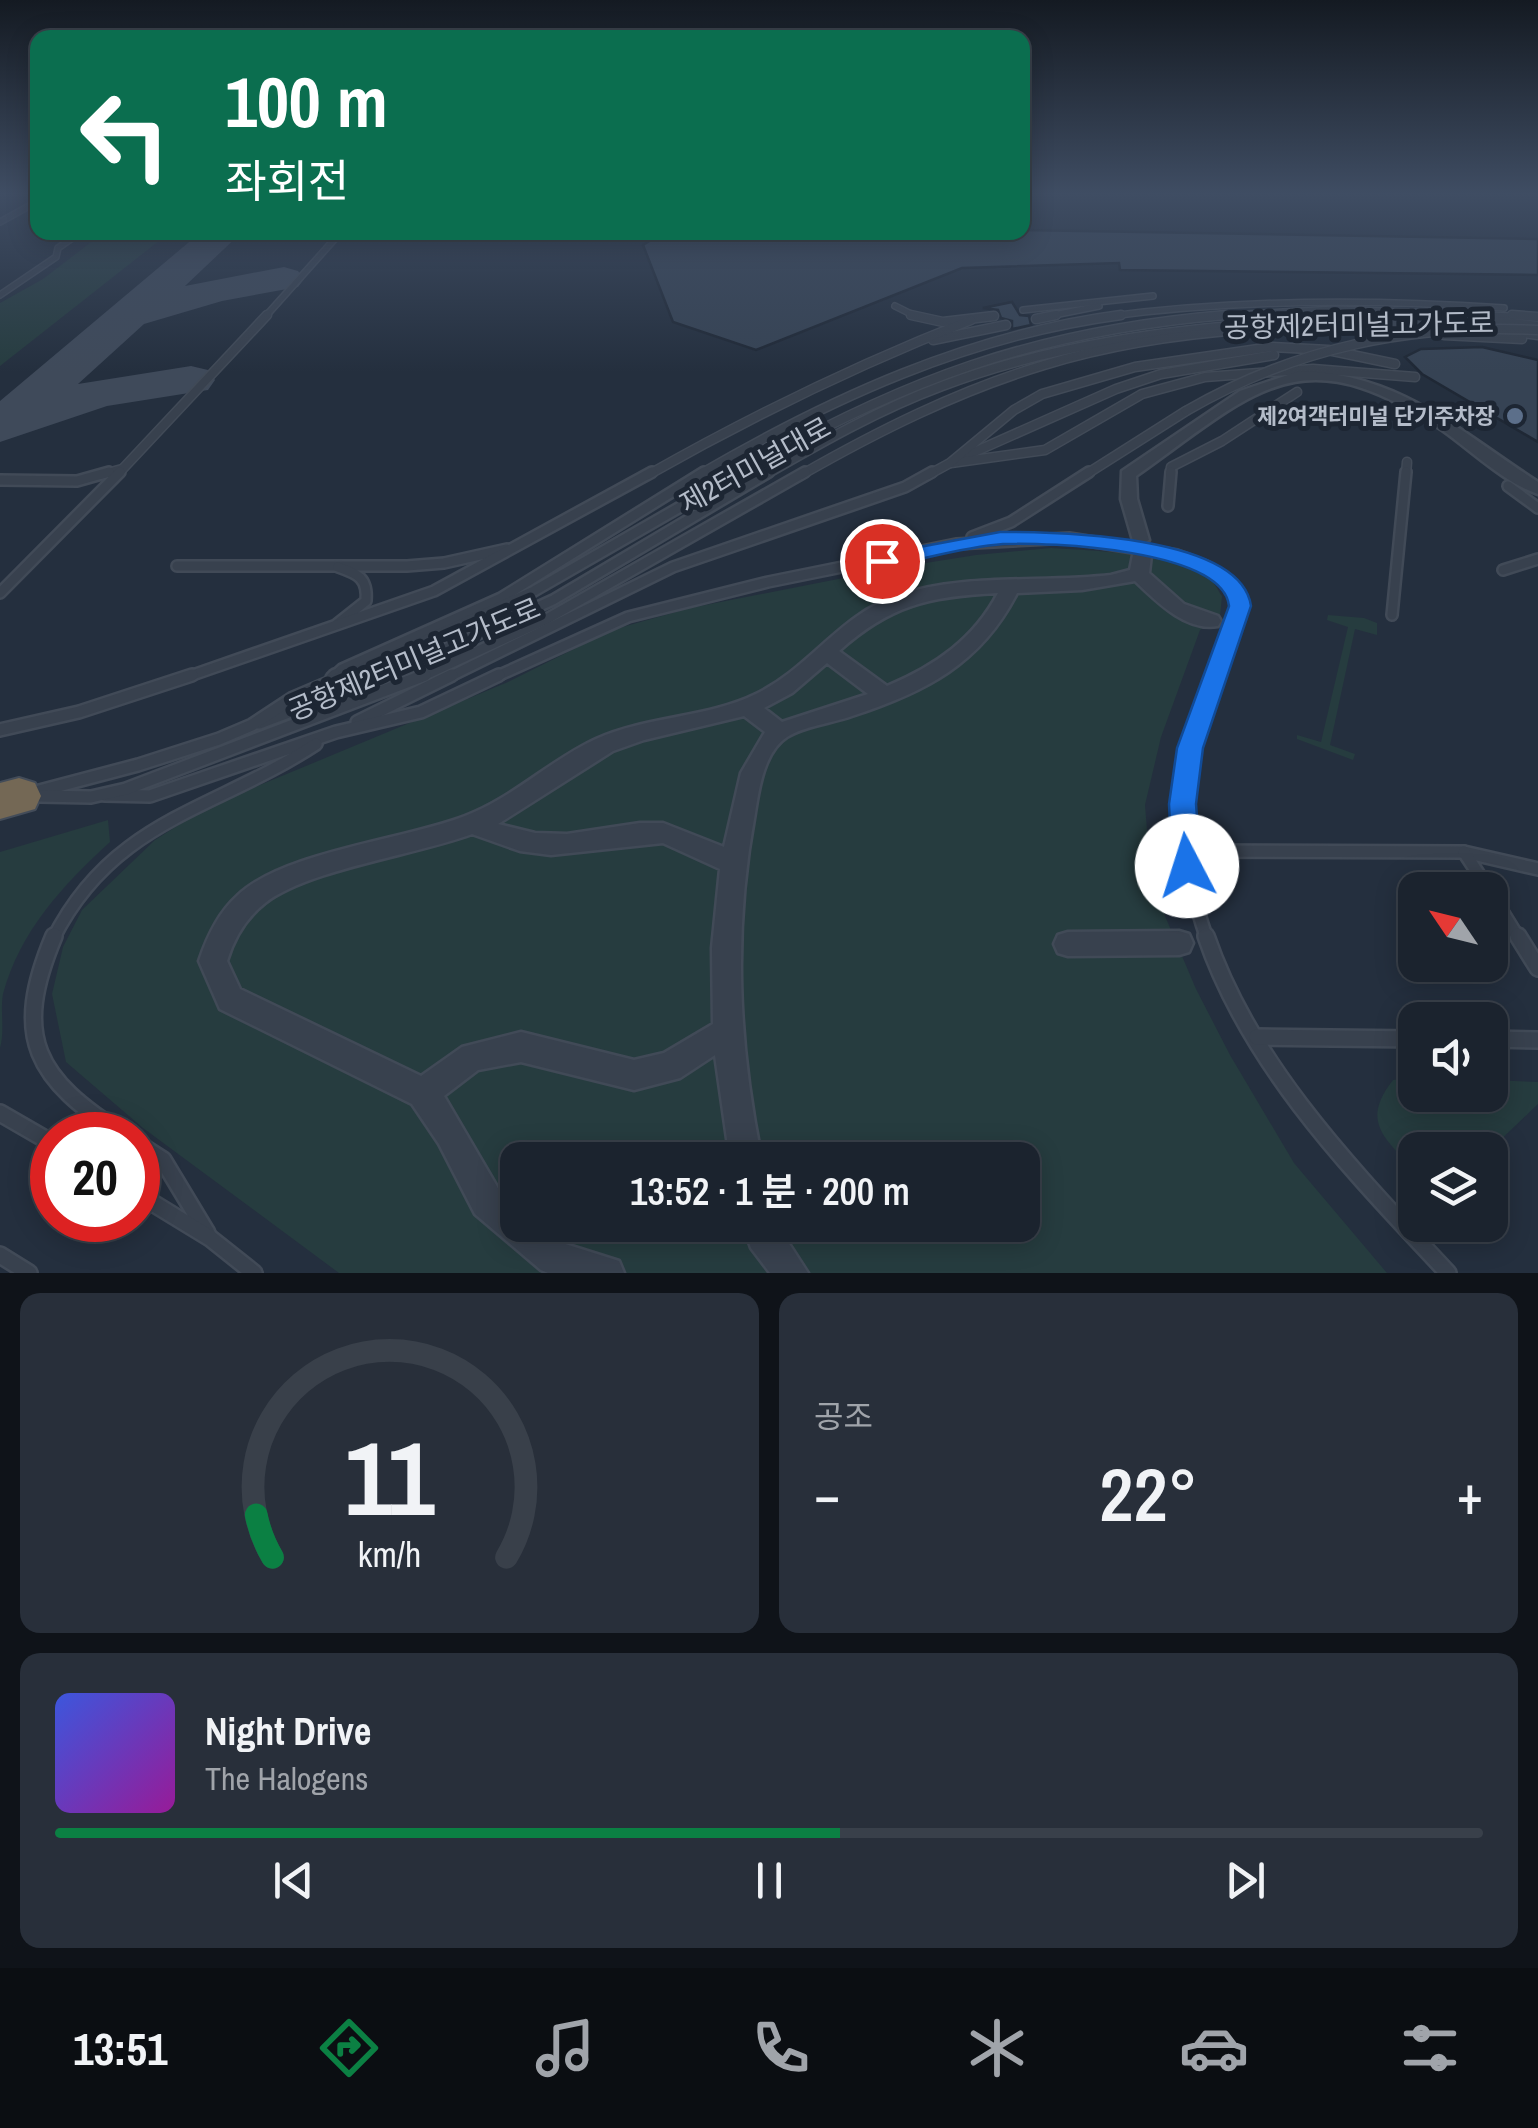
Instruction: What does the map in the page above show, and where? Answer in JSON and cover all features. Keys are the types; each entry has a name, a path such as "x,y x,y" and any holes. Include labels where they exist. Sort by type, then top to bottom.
{"street":[{"path":"1211,621 1177,609 1140,556 1128,474 1244,394 1292,376 1336,378 1387,392 1421,409 1538,490"},
{"path":"606,1273 553,1258 487,1202 450,1132 424,1094 230,998 212,960 222,931 264,889 320,867 473,824 506,810 578,758 608,743 746,706 805,674 871,612 907,598 1086,585 1140,556"},
{"path":"742,1142 734,1099 724,990 732,863 753,765 779,731 886,696 921,680 979,638 1003,607 1010,588"},
{"path":"826,652 886,696"},
{"path":"746,706 779,731"},
{"path":"473,824 523,844 545,847 576,846 654,832 673,836 732,863"},
{"path":"1068,944 1179,943"},
{"path":"424,1094 472,1057 521,1047 634,1075 669,1066 729,1030"}],"lane":[{"path":"0,295 56,257 57,252"},
{"path":"0,593 127,467 322,252"},
{"path":"1023,310 1153,296"},
{"path":"1036,319 1127,299"},
{"name":"공항제2터미널고가도로","path":"324,685 342,669 431,633 504,596 674,490 865,388 983,346 1082,322 1206,306 1356,300 1538,314"},
{"path":"895,306 922,320 994,316"},
{"name":"제2터미널대로","path":"10,799 124,770 249,727 284,702 494,613 824,426 901,390 992,356 1084,334 1268,313 1366,310 1538,314"},
{"name":"공항제2터미널고가도로","path":"249,727 453,648 553,599 818,445 897,404 1049,353 1226,325 1405,319 1538,333"},
{"path":"0,730 79,712 328,631 434,591 523,546 727,430 889,352 972,320"},
{"path":"889,352 1006,325"},
{"name":"제2터미널대로","path":"10,799 104,796 343,710 545,620 914,414 996,380 1060,360 1119,348 1306,327 1538,333"},
{"path":"956,544 1010,522 1186,412 1268,366 1358,341 1431,329 1538,333"},
{"path":"950,463 1014,410 1042,394 1135,367 1272,348 1328,350 1395,364"},
{"path":"89,1112 44,1068 32,1020 41,966 64,915 98,873 144,834 194,804 267,774 336,732 673,567 905,486 1116,388 1160,374 1274,356"},
{"path":"950,463 1053,448 1141,395 1184,382 1300,368 1356,368 1415,377"},
{"path":"1168,506 1171,468 1222,441 1296,392"},
{"path":"1392,615 1407,462"},
{"path":"0,480 77,481 127,467"},
{"path":"77,481 94,494 86,510"},
{"path":"1508,486 1538,508"},
{"path":"104,796 150,796 336,732 421,712 594,630 768,582 956,544 1051,537 1140,548 1206,566 1238,594 1240,606 1190,748 1182,804 1184,851 1200,923 1228,988 1257,1038 1352,1170 1448,1273"},
{"path":"177,566 444,563 523,546"},
{"path":"1503,570 1538,560"},
{"path":"328,564 359,574 368,587 366,602 328,631"},
{"path":"1184,851 1464,852 1538,869"},
{"path":"1464,852 1477,872"},
{"path":"1508,921 1538,968"},
{"path":"1257,1038 1398,1039"},
{"path":"1508,1039 1538,1040"},
{"path":"0,1112 30,1130"},
{"path":"160,1158 210,1238"},
{"path":"160,1207 210,1238 254,1273"},
{"path":"0,1256 29,1273"}],"green space":[{"path":"78,252 144,252 0,366 0,303 43,279"},
{"path":"1051,548 1156,558 1196,569 1211,579 1222,596 1220,616 1200,630 1161,737 1145,805 1149,855 1165,916 1230,1055 1294,1163 1387,1273 339,1273 160,1141 160,1112 124,1112 66,1062 52,994 63,947 82,910 155,840 205,808 508,682 612,630 690,608 894,568"},
{"path":"1328,615 1377,623 1377,635 1355,629 1330,745 1355,754 1353,760 1297,739 1297,735 1321,742 1348,627 1327,620"},
{"path":"108,820 110,842 45,910 20,950 3,994 0,1048 0,852"},
{"path":"1398,1079 1398,1112 1508,1112 1508,1081 1538,1082 1538,1104 1508,1133 1398,1132 1398,1152 1386,1139 1378,1119 1378,1107 1393,1080"}],"building":[{"path":"646,252 1538,252 1538,275 1120,270 1119,263 962,268 756,350 673,322"},
{"path":"1012,302 1020,315 1029,316 1031,325 1012,329 1012,321 1001,318 998,310 983,308"},
{"name":"제2여객터미널 단기주차장","path":"1482,347 1538,360 1538,442 1422,374 1405,357 1421,349"}],"taxiway":[{"path":"0,427 201,252"},
{"path":"144,311 217,290 284,279"},
{"path":"27,419 98,393 191,380"}],"place":[{"name":"제2여객터미널 단기주차장","path":"1515,416"}],"route":[{"path":"882,561 1000,538 1069,538 1177,556 1206,566 1224,578 1238,594 1240,606 1190,748 1182,804 1187,866"}]}
